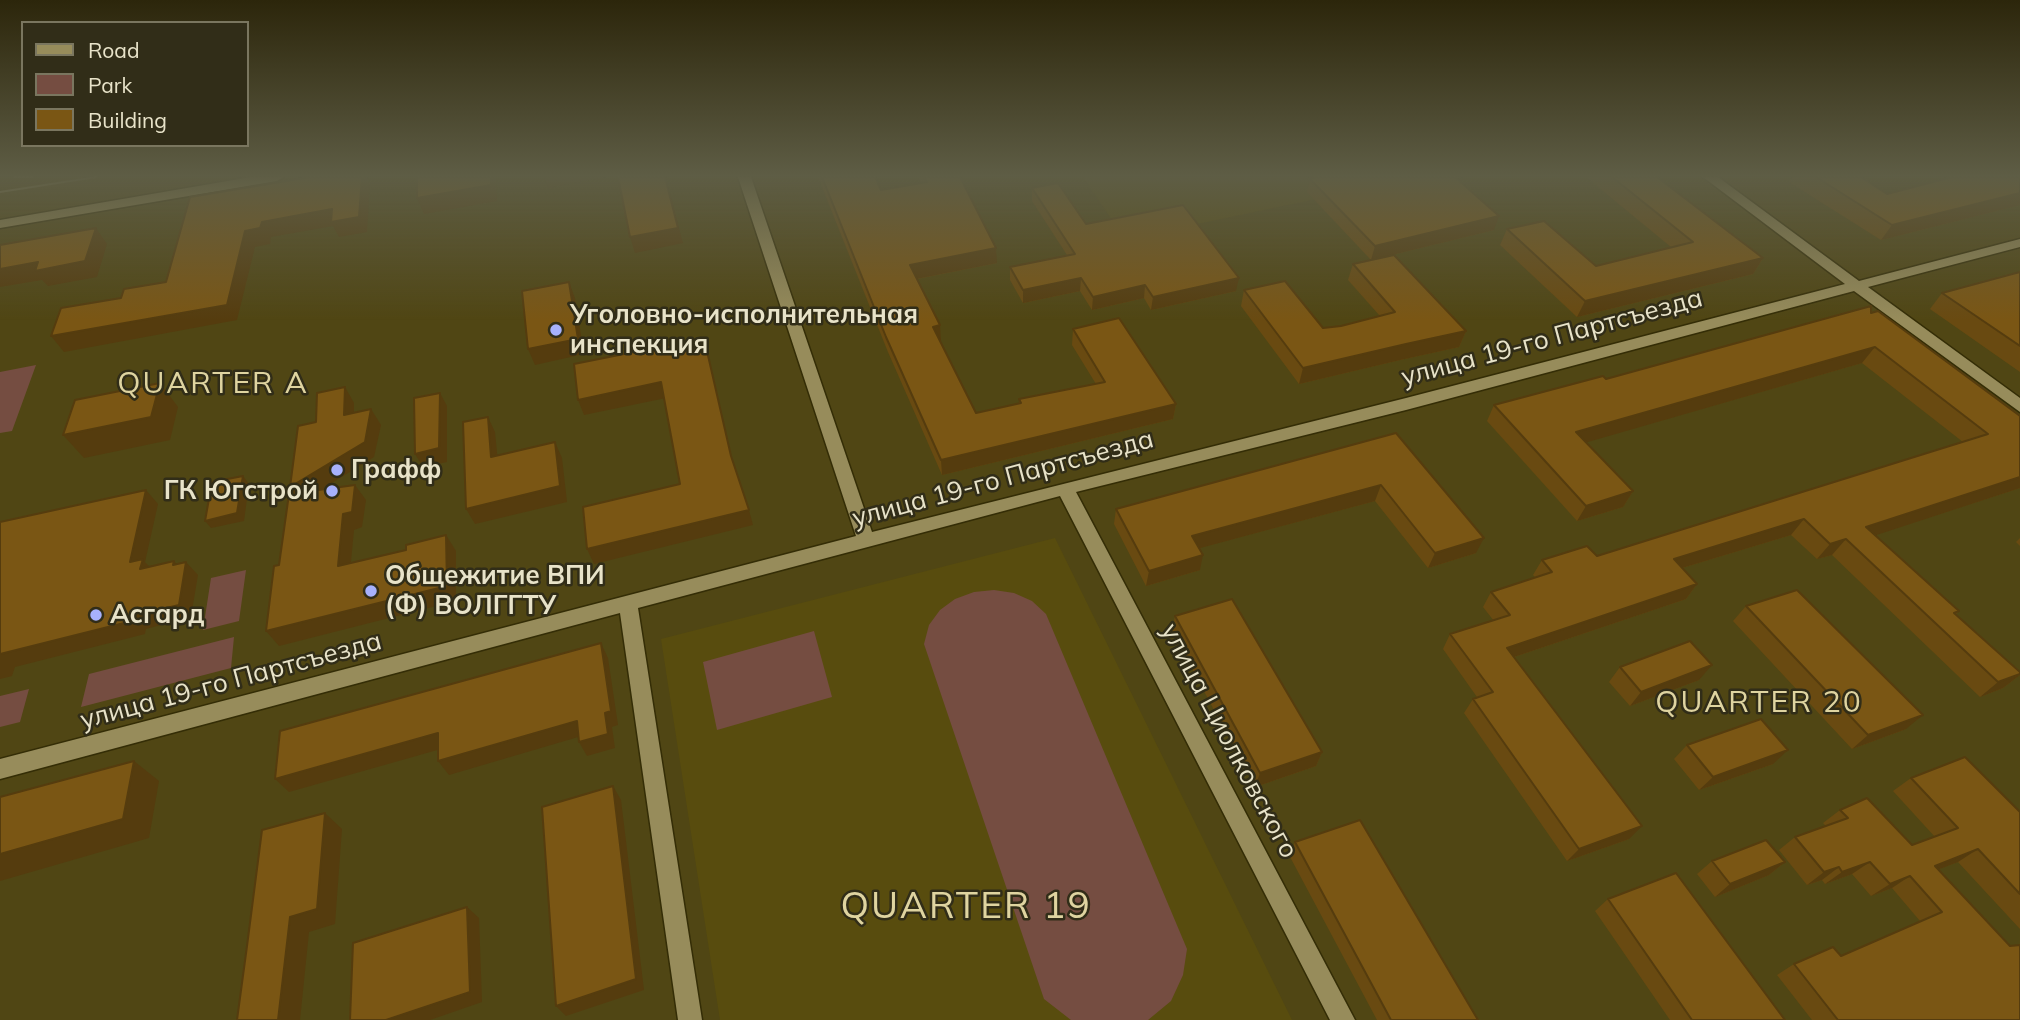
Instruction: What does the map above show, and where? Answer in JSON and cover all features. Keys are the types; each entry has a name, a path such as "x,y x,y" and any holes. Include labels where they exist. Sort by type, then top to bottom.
{"street":[{"path":"760,225 867,542"},
{"path":"1773,225 2020,406"},
{"name":"улица 19-го Партсъезда","path":"0,769 1065,488 1394,407 2020,243"},
{"name":"улица Циолковского","path":"1065,488 1343,1020"},
{"path":"628,604 690,1020"}],"shaded area":[{"path":"1115,225 1194,225 1125,239"},
{"path":"1055,538 1292,1020 720,1020 661,639"}],"green space":[{"path":"36,365 12,431 0,433 0,372"},
{"path":"246,570 239,621 203,630 211,578"},
{"path":"994,590 1014,593 1032,601 1046,614 1187,949 1183,975 1171,1001 1148,1020 1071,1020 1044,999 924,644 929,625 940,610 955,599 974,592"},
{"path":"814,631 832,697 717,730 703,662"},
{"path":"234,637 231,668 81,707 89,674"},
{"path":"29,689 20,722 0,727 0,696"}],"building":[{"path":"182,225 261,225 260,228 245,231 227,305 51,336 61,308 121,298 124,289 166,282"},
{"path":"628,225 677,225 678,228 630,237"},
{"path":"841,225 984,225 996,248 910,265 940,325 933,327 976,413 1021,403 1019,399 1105,382 1073,329 1119,318 1176,404 941,460 886,337"},
{"path":"1056,225 1198,225 1239,278 1153,297 1145,285 1093,297 1081,278 1023,290 1010,267 1075,254"},
{"path":"1354,225 1463,225 1375,246"},
{"path":"1527,225 1548,225 1596,266 1693,242 1671,225 1719,225 1763,258 1585,301 1507,229"},
{"path":"96,228 85,261 35,271 38,262 0,269 0,245"},
{"path":"1394,255 1466,331 1303,368 1244,290 1285,281 1323,328 1341,326 1395,312 1353,264"},
{"path":"2020,272 2020,346 1942,293"},
{"path":"569,282 578,339 528,349 522,291"},
{"path":"1871,306 1871,313 1878,311 2020,416 2020,477 1866,527 1959,611 1954,613 2020,674 1998,682 1846,539 1830,544 1804,519 1674,559 1697,584 1507,648 1642,826 1579,849 1473,699 1493,692 1450,634 1510,615 1491,592 1552,572 1542,560 1587,546 1597,556 1988,434 1875,347 1576,432 1633,491 1586,506 1494,405 1603,376 1606,379"},
{"path":"704,338 731,456 749,510 587,549 583,507 680,484 661,382 578,400 574,364"},
{"path":"160,383 151,417 63,435 75,400"},
{"path":"345,387 344,415 371,409 365,442 290,487 298,426 316,422 317,393"},
{"path":"440,393 439,448 415,454 414,398"},
{"path":"488,417 491,457 555,442 560,486 466,509 463,422"},
{"path":"1396,433 1484,538 1435,553 1381,485 1192,536 1203,555 1149,571 1116,509"},
{"path":"243,476 237,513 205,521 212,482"},
{"path":"355,485 352,512 343,514 338,566 406,550 406,545 446,535 447,586 266,631 274,566 279,565 289,494"},
{"path":"146,490 130,562 143,559 140,569 174,561 173,565 186,562 179,605 133,616 132,621 0,654 0,522"},
{"path":"1797,590 1923,715 1868,735 1746,606"},
{"path":"1232,599 1322,752 1260,773 1175,616"},
{"path":"1690,641 1712,665 1641,692 1620,667"},
{"path":"601,643 611,711 605,713 608,734 579,742 577,721 438,761 438,733 275,779 280,731"},
{"path":"1761,719 1788,750 1713,777 1687,745"},
{"path":"1965,757 2020,812 2020,894 1978,849 1935,866 2010,946 2020,945 2020,1020 1838,1020 1794,964 1833,947 1841,956 1942,912 1910,876 1890,884 1870,862 1842,872 1839,867 1824,872 1795,837 1848,818 1840,810 1867,798 1912,845 1958,828 1911,778"},
{"path":"134,761 123,819 0,854 0,797"},
{"path":"613,786 636,979 556,1006 542,807"},
{"path":"325,813 317,909 290,917 278,1020 237,1020 262,830"},
{"path":"1360,820 1478,1020 1391,1020 1295,842"},
{"path":"1766,840 1785,862 1730,884 1712,861"},
{"path":"1676,873 1785,1020 1692,1020 1608,899"},
{"path":"467,907 470,992 386,1020 350,1020 353,943"}],"place":[{"name":"Уголовно-исполнительная инспекция","path":"556,330"},
{"name":"Графф","path":"337,470"},
{"name":"ГК Югстрой","path":"332,491"},
{"name":"Общежитие ВПИ (Ф) ВОЛГГТУ","path":"371,591"},
{"name":"Асгард","path":"96,615"}],"district":[{"name":"QUARTER A","path":"213,384"},
{"name":"QUARTER 20","path":"1759,703"},
{"name":"QUARTER 19","path":"966,907"}]}
